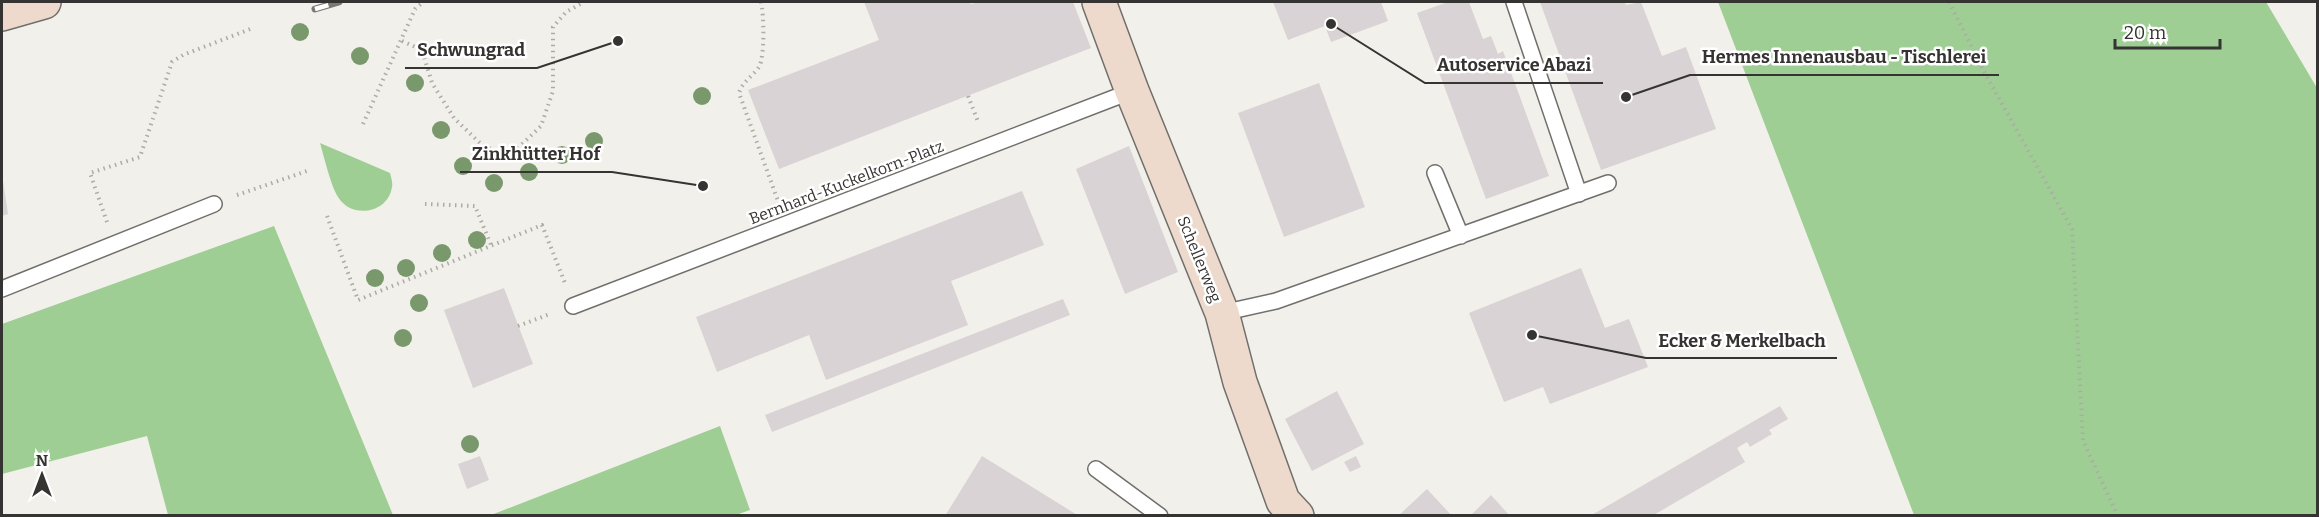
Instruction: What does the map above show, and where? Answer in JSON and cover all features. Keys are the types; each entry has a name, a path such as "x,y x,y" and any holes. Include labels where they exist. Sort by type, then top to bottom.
{"street":[{"path":"2,14 44,2"},
{"name":"Schellerweg","path":"1099,2 1132,91 1222,313 1240,382 1285,511"}],"lane":[{"path":"1514,2 1579,194"},
{"name":"Bernhard-Kuckelkorn-Platz","path":"573,306 1132,91"},
{"path":"1435,173 1461,236"},
{"path":"1222,313 1276,301 1608,183"},
{"path":"2,289 214,204"},
{"path":"1096,469 1160,516"}],"path":[{"path":"363,124 415,9 423,2"},
{"path":"402,41 422,50 432,83 454,118 482,145 499,152 518,148 540,126 553,91 553,27 566,12 584,2"},
{"path":"762,2 765,19 760,66 742,85 739,93 786,224"},
{"path":"1948,2 1986,77 2072,229 2083,441 2118,516"},
{"path":"116,244 90,173 140,158 172,63 183,56 253,28"},
{"path":"247,192 310,170"},
{"path":"425,204 475,206 491,246"},
{"path":"327,216 358,300 542,225 573,306 518,327"}],"green space":[{"path":"1718,2 2266,2 2317,88 2317,515 1914,515"},
{"path":"320,143 390,173 392,187 384,203 377,208 360,211 344,204 333,186"},
{"path":"274,226 393,515 168,515 147,436 2,474 2,324"},
{"path":"720,426 750,510 733,516 491,515"}],"building":[{"path":"864,2 970,2 971,4 978,2 1073,2 1091,48 779,169 748,90 879,40"},
{"path":"1273,2 1381,2 1388,21 1331,42 1325,26 1288,40"},
{"path":"1448,2 1469,2 1483,39 1491,36 1498,54 1503,51 1549,176 1486,199 1417,13"},
{"path":"1540,2 1625,2 1626,5 1641,2 1662,56 1686,47 1716,129 1601,170"},
{"path":"1319,83 1365,207 1284,237 1238,113"},
{"path":"1129,146 1178,272 1125,294 1076,169"},
{"path":"2,174 8,214 2,216"},
{"path":"1022,191 1044,245 951,281 968,325 826,380 809,335 717,372 696,317"},
{"path":"1581,268 1605,328 1629,319 1648,367 1550,404 1543,387 1504,402 1469,313"},
{"path":"504,288 533,364 473,388 444,310"},
{"path":"1063,299 1070,315 772,432 765,415"},
{"path":"1337,391 1364,444 1312,471 1285,419"},
{"path":"1780,406 1788,419 1769,430 1772,434 1750,447 1747,442 1737,448 1745,462 1652,516 1590,516"},
{"path":"480,456 489,480 467,489 458,464"},
{"path":"982,456 1079,516 945,516"},
{"path":"1356,456 1361,467 1350,472 1344,462"},
{"path":"1427,489 1452,516 1398,516"},
{"path":"1491,495 1510,516 1470,516"}],"railway":[{"path":"315,9 339,2"}],"place":[{"name":"Autoservice Abazi","path":"1331,24"},
{"name":"Schwungrad","path":"618,41"},
{"name":"Hermes Innenausbau - Tischlerei","path":"1626,97"},
{"name":"Zinkhütter Hof","path":"703,186"},
{"name":"Ecker & Merkelbach","path":"1532,335"}]}
